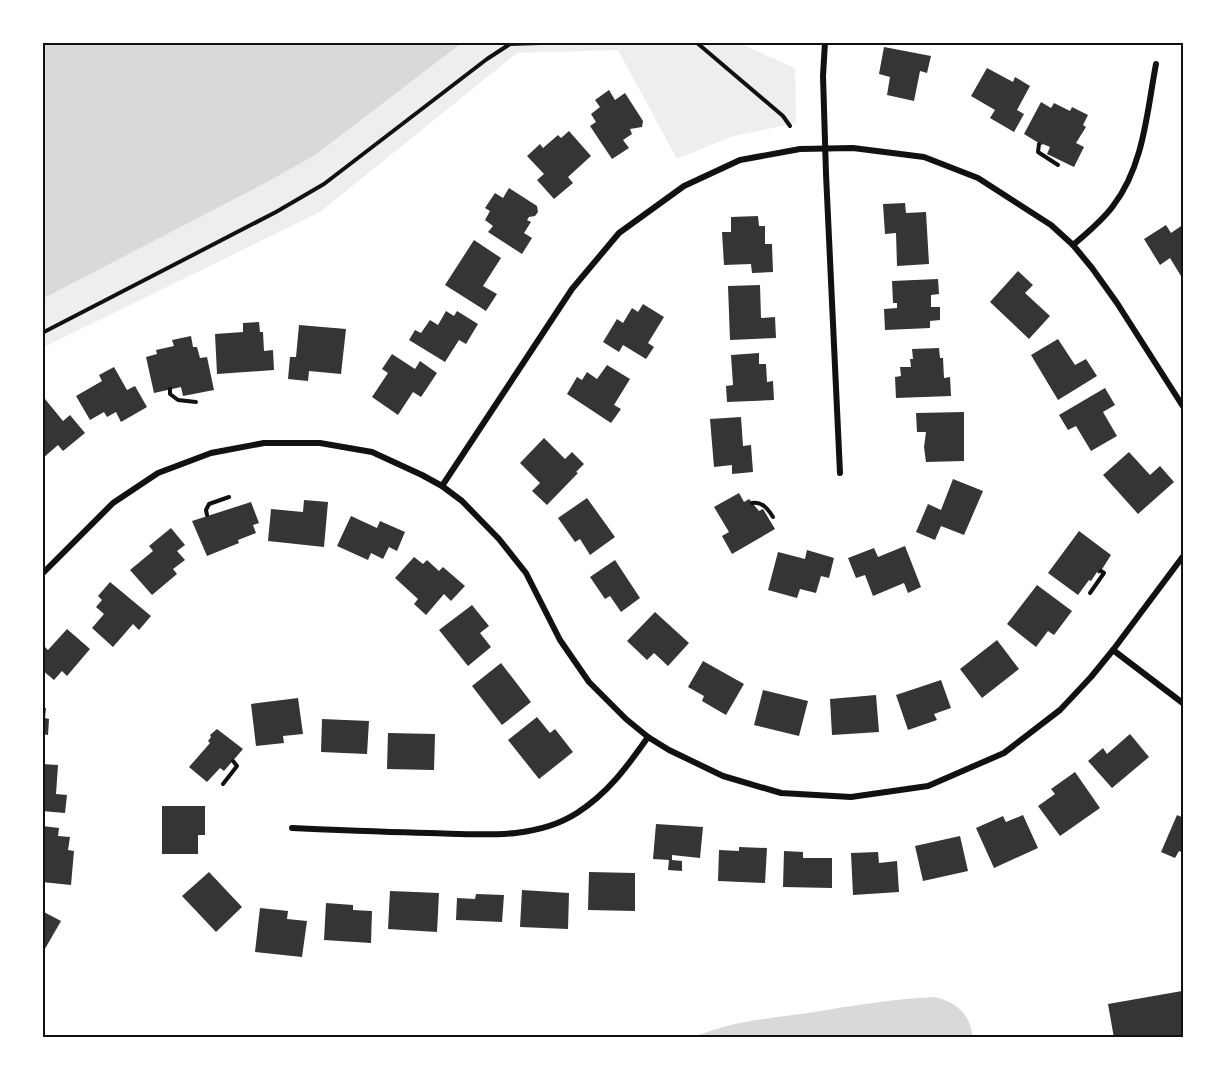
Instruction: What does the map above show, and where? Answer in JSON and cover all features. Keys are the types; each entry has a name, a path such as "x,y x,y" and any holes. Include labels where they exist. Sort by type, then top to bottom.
{"street":[{"path":"825,42 823,76 825,148 840,473"},
{"path":"1073,245 1113,207 1130,180 1139,150 1156,64"},
{"path":"442,486 572,289 619,233 679,189 740,160 800,149 853,148 924,157 978,178 1051,225 1073,245 1117,303 1184,408"},
{"path":"42,574 113,503 159,473 211,453 264,442 320,443 372,452 422,475 462,501 526,573 560,640 590,682 626,719 648,737 669,750 723,776 781,793 851,797 928,786 1004,753 1060,710 1113,650 1184,555"},
{"path":"1113,650 1184,704"},
{"path":"292,828 497,834 533,831 576,814 610,788 648,737"}],"path":[{"path":"42,333 276,212 324,184 487,59 510,44 570,42"},
{"path":"696,42 776,110 790,126"},
{"path":"1039,144 1038,152 1058,165"},
{"path":"170,389 170,394 178,400 196,402"},
{"path":"207,515 206,510 209,504 229,497"},
{"path":"752,502 766,506 773,517"},
{"path":"1090,593 1104,573 1101,572"},
{"path":"223,784 237,766 233,761"}],"shaded area":[{"path":"42,42 736,42 795,68 796,123 730,137 677,159 618,50 517,53 320,212 42,348"},
{"path":"42,42 463,42 315,155 42,299"},
{"path":"935,997 962,1011 969,1022 973,1038 692,1038 749,1021 871,1003"}],"building":[{"path":"884,47 931,56 927,73 920,71 914,101 887,95 890,77 879,74"},
{"path":"987,68 1013,82 1015,77 1030,86 1017,110 1024,114 1014,132 990,118 995,110 971,96"},
{"path":"609,90 615,100 625,93 643,121 642,127 630,129 632,134 623,140 629,148 612,159 590,126 596,122 591,114 600,107 595,100"},
{"path":"1041,102 1051,108 1054,103 1070,111 1072,107 1088,115 1083,125 1086,127 1076,143 1084,147 1074,167 1047,154 1050,147 1024,134"},
{"path":"569,131 591,156 568,177 573,183 554,199 537,180 544,174 527,156 540,144 543,148 558,135 561,138"},
{"path":"509,188 537,206 538,212 527,220 531,222 524,233 532,238 522,254 488,232 493,226 485,220 490,211 485,208 495,193 503,198"},
{"path":"905,203 906,213 926,212 929,264 897,266 896,233 885,234 883,204"},
{"path":"758,216 759,226 765,226 765,244 772,244 773,272 752,273 751,264 724,265 722,232 731,232 731,217"},
{"path":"1184,224 1184,281 1170,258 1160,265 1144,239 1166,225 1171,233"},
{"path":"474,240 501,258 483,286 497,294 486,311 445,285"},
{"path":"1018,271 1033,285 1025,293 1050,316 1029,339 990,302"},
{"path":"938,279 939,294 931,295 931,307 940,307 940,320 930,321 930,328 885,330 884,309 897,308 897,303 893,303 892,281"},
{"path":"760,285 761,318 775,317 776,338 730,340 728,286"},
{"path":"643,304 664,317 648,343 654,347 646,359 623,345 619,352 603,342 617,319 623,323 632,308 638,312"},
{"path":"446,311 454,316 457,311 478,324 466,344 459,340 445,362 409,340 415,330 421,333 430,320 438,325"},
{"path":"259,322 260,332 263,332 264,351 273,350 274,370 217,374 215,334 243,332 243,323"},
{"path":"299,325 346,329 341,374 309,371 308,381 288,379 290,357 296,357"},
{"path":"191,336 193,347 197,347 200,358 207,357 214,390 183,396 181,387 154,393 146,357 157,354 156,350 174,346 172,340"},
{"path":"1058,339 1075,365 1086,359 1097,376 1058,400 1031,355"},
{"path":"939,348 940,358 943,358 944,378 950,377 951,396 896,398 895,377 901,376 900,367 911,367 912,349"},
{"path":"759,353 759,364 766,364 767,382 773,381 774,400 727,402 726,386 733,385 731,355"},
{"path":"392,354 415,369 420,361 437,373 421,397 413,392 398,415 372,397 388,373 382,369"},
{"path":"607,365 630,379 614,405 621,409 611,423 567,394 577,377 582,380 587,372 597,379"},
{"path":"114,367 127,390 135,386 147,407 121,422 116,412 107,417 104,412 90,420 76,396 102,381 99,375"},
{"path":"1105,388 1115,405 1103,412 1117,436 1091,451 1076,426 1068,430 1059,415"},
{"path":"45,399 63,421 70,415 85,433 63,451 58,445 42,459 42,402"},
{"path":"964,412 964,461 926,462 924,447 926,432 917,432 916,413"},
{"path":"741,417 743,446 751,445 753,472 732,474 732,465 714,467 710,419"},
{"path":"544,438 565,459 572,452 584,464 547,505 532,491 540,483 520,463"},
{"path":"1129,452 1150,475 1160,466 1174,482 1138,514 1103,475"},
{"path":"953,479 983,491 964,535 941,526 935,540 916,532 928,504 941,510"},
{"path":"739,493 744,502 749,499 759,511 763,509 775,529 732,554 722,536 729,532 714,507"},
{"path":"587,498 615,537 590,555 580,539 575,542 558,518"},
{"path":"304,500 328,502 324,547 268,541 271,509 303,512"},
{"path":"251,502 259,523 253,525 256,533 238,540 239,543 207,556 192,521"},
{"path":"351,516 377,528 380,521 405,532 397,551 389,547 383,559 371,553 368,560 337,546"},
{"path":"171,528 185,545 177,551 185,560 173,569 177,574 152,595 130,570 153,551 149,546"},
{"path":"1079,531 1111,555 1099,574 1097,572 1078,595 1048,573"},
{"path":"905,546 921,587 908,593 904,583 873,596 865,575 856,578 848,558 874,548 878,557"},
{"path":"807,550 834,558 829,578 821,576 816,593 800,589 797,598 768,590 778,552 805,559"},
{"path":"414,557 423,564 427,560 439,571 443,567 465,586 451,601 444,594 426,615 414,604 418,599 395,578"},
{"path":"615,560 640,598 621,612 610,596 605,599 590,577"},
{"path":"110,582 151,616 139,630 133,624 113,647 92,628 104,614 96,607 102,600 98,596"},
{"path":"1037,585 1072,611 1054,635 1048,631 1036,647 1007,624"},
{"path":"472,605 489,626 480,633 491,647 468,666 439,630"},
{"path":"655,612 689,643 668,666 654,653 647,660 627,641"},
{"path":"67,629 90,649 67,676 62,671 54,680 42,670 42,644 48,650"},
{"path":"997,640 1019,669 982,698 960,669"},
{"path":"703,661 744,684 726,715 702,701 704,696 688,687"},
{"path":"501,663 531,702 502,725 472,686"},
{"path":"941,680 951,708 934,714 937,720 908,730 896,695"},
{"path":"763,690 808,701 799,736 754,725"},
{"path":"876,695 879,732 832,735 830,699"},
{"path":"298,698 303,734 283,736 284,743 256,746 251,704"},
{"path":"42,708 46,708 45,718 49,719 48,735 42,734"},
{"path":"537,717 550,733 555,729 573,752 539,779 508,740"},
{"path":"322,719 369,721 367,754 321,752"},
{"path":"217,729 243,749 224,771 220,768 207,782 189,767 210,743 208,741 210,735"},
{"path":"388,733 435,734 434,770 387,769"},
{"path":"1130,734 1149,757 1112,788 1088,761 1103,748 1107,754"},
{"path":"42,764 58,765 56,794 67,795 65,813 42,811"},
{"path":"1075,772 1100,808 1060,836 1038,806 1055,794 1051,789"},
{"path":"162,806 205,806 205,835 198,835 198,854 162,854"},
{"path":"1023,815 1038,848 994,868 976,828 1003,816 1006,822"},
{"path":"1177,815 1184,818 1184,853 1179,851 1175,858 1161,852"},
{"path":"656,824 703,827 700,858 672,855 672,860 682,861 682,871 668,870 669,860 653,859"},
{"path":"42,826 59,828 58,836 70,837 68,850 74,851 71,885 42,882"},
{"path":"960,836 968,871 923,881 915,846"},
{"path":"739,847 767,848 765,883 718,881 719,850 739,851"},
{"path":"784,851 803,852 803,858 832,858 832,888 783,887"},
{"path":"878,852 879,863 897,861 899,892 853,895 851,853"},
{"path":"209,872 242,907 216,932 182,896"},
{"path":"589,872 635,873 635,911 588,910"},
{"path":"522,890 569,893 568,929 520,927"},
{"path":"390,891 439,893 437,932 388,929"},
{"path":"476,894 504,895 502,922 456,920 457,898 475,899"},
{"path":"326,903 353,905 353,910 372,911 371,943 324,940"},
{"path":"260,908 288,911 287,919 307,921 302,957 255,952"},
{"path":"42,911 61,921 42,954"},
{"path":"1182,991 1184,1038 1156,1038 1156,1036 1114,1038 1108,1004"}]}
